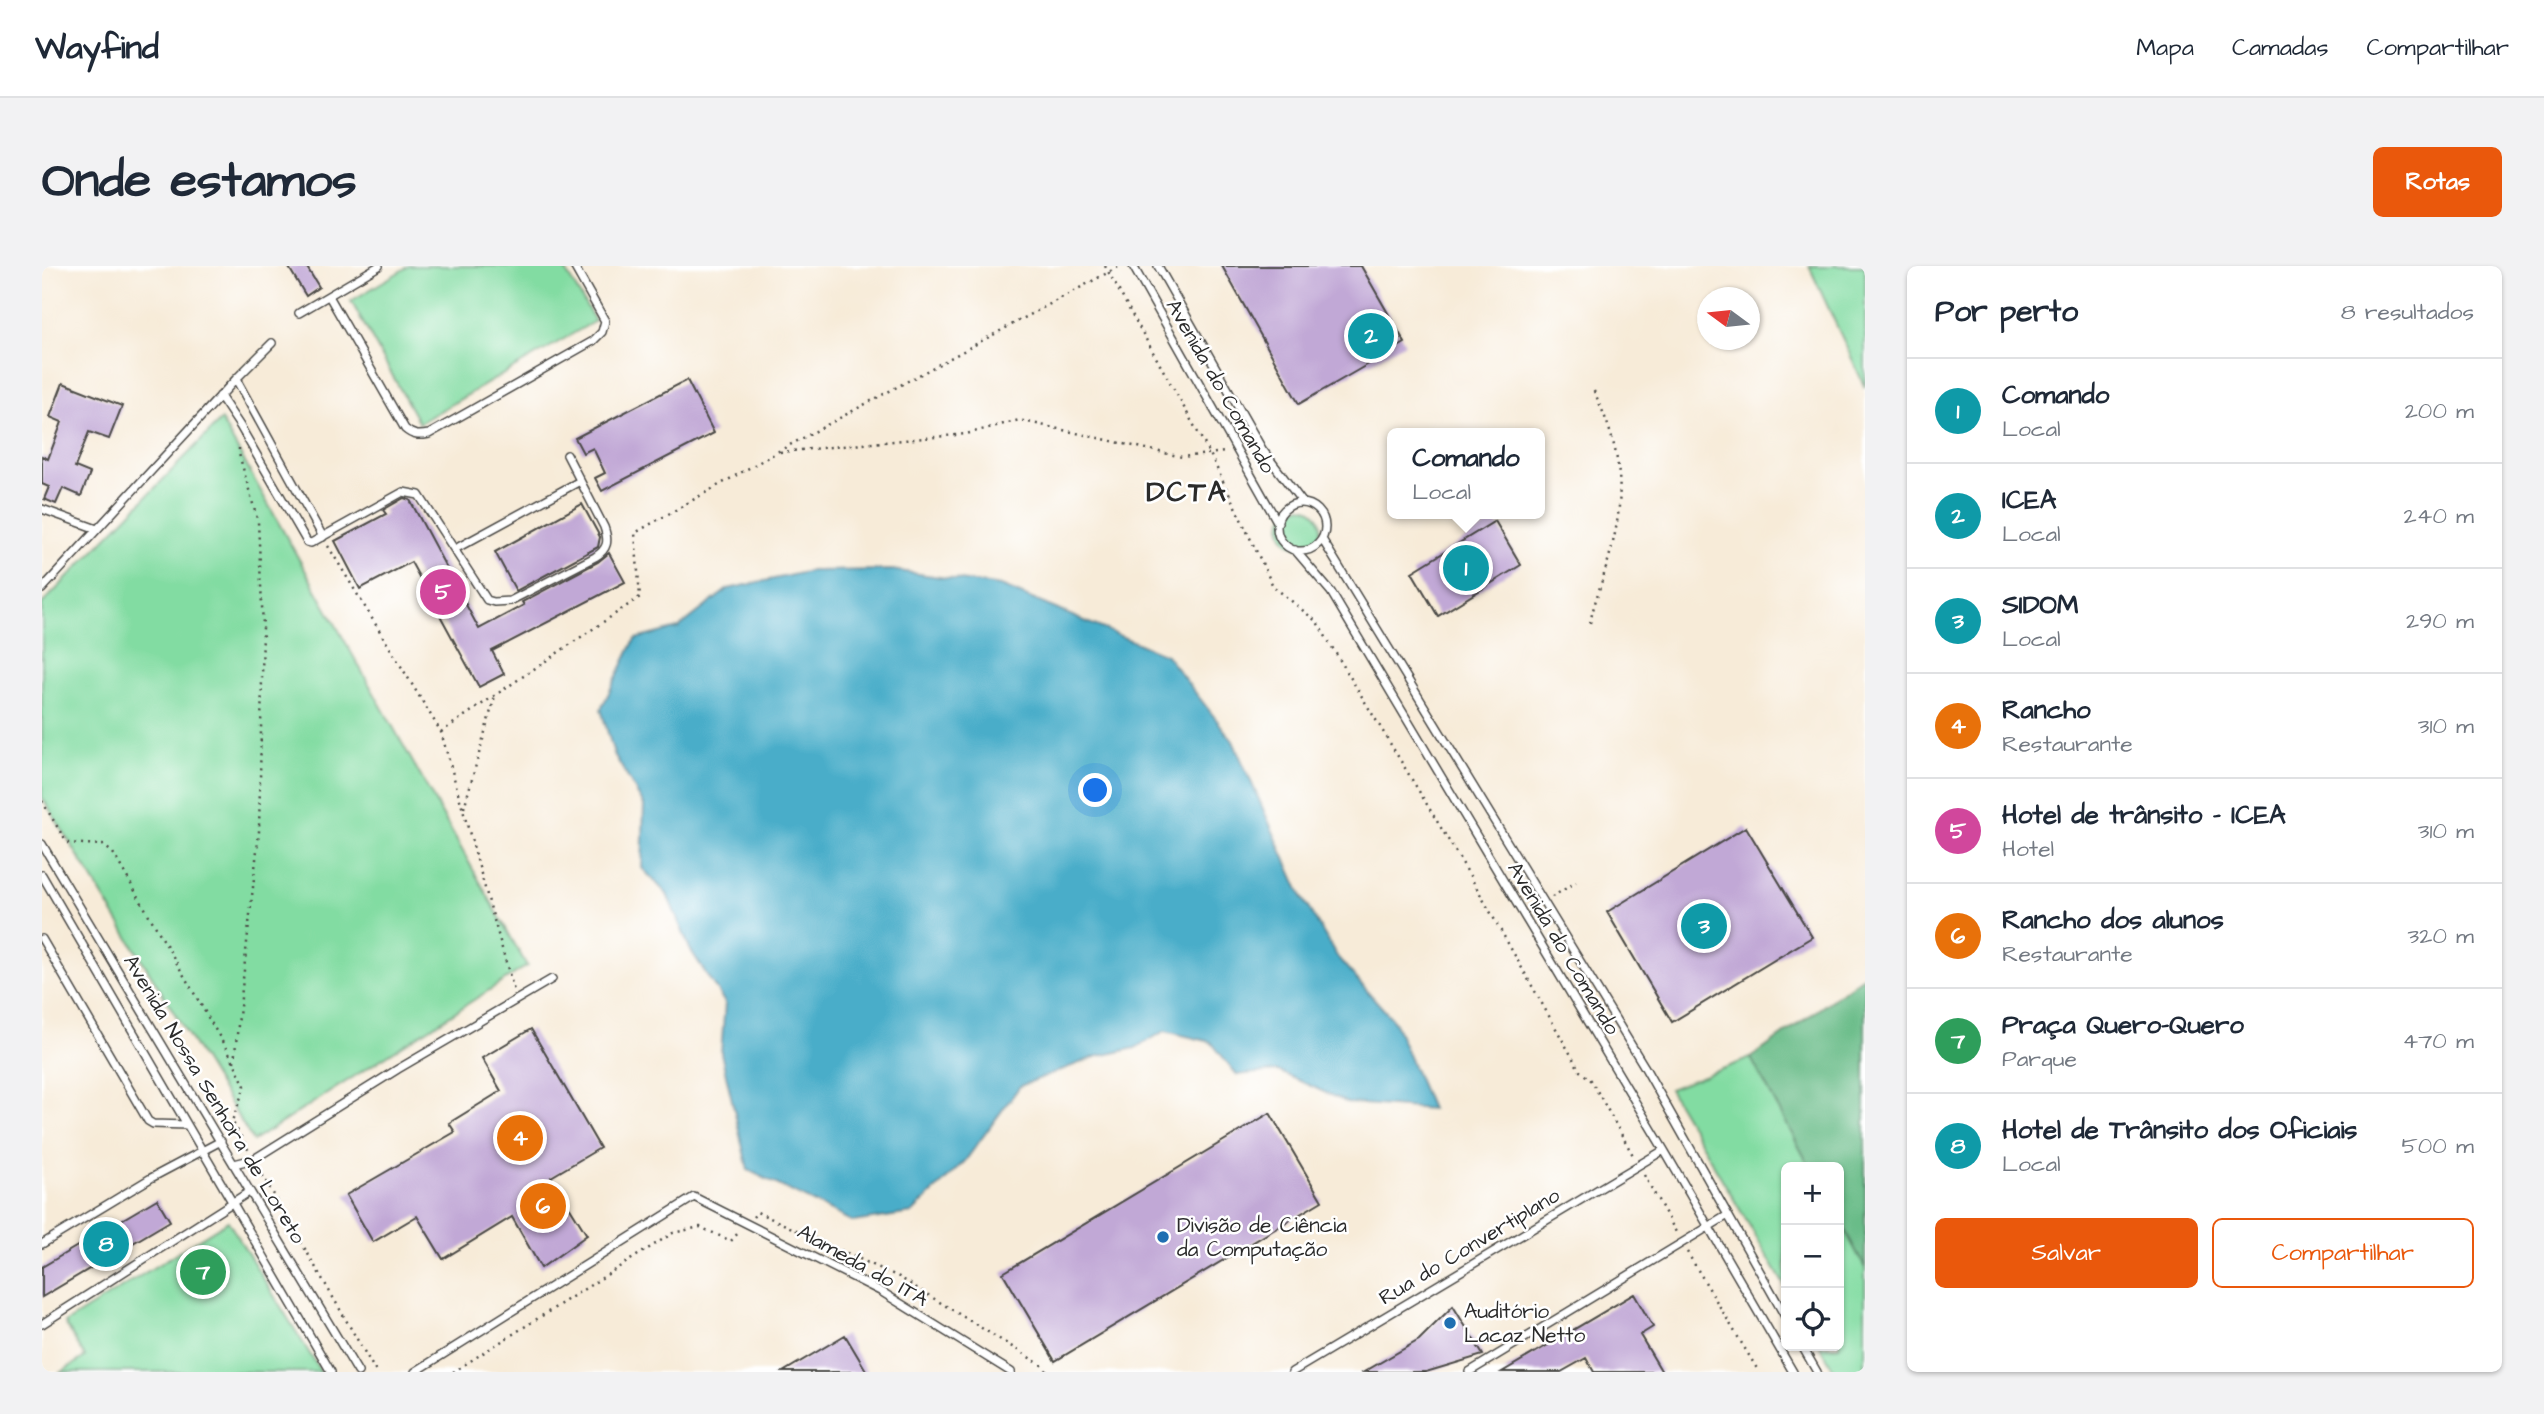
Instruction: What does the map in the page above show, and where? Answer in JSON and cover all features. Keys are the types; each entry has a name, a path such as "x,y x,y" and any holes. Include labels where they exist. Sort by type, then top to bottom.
{"lane":[{"path":"299,313 379,266"},
{"path":"329,296 405,429 411,435 421,436 429,434 593,341 602,332 605,321 574,266"},
{"name":"Avenida do Comando","path":"1133,266 1278,523"},
{"name":"Avenida do Comando","path":"1158,266 1262,449 1303,503"},
{"path":"42,589 272,343"},
{"path":"236,379 323,537"},
{"path":"220,396 240,426 304,540 311,543 403,492 411,492 419,495 487,600 494,602 510,601 596,557 607,546 608,538 604,527 567,455"},
{"path":"455,549 580,481"},
{"path":"1296,503 1303,503 1321,513 1325,525 1322,539 1310,549 1295,550 1288,547 1280,537 1278,523 1284,510 1296,503"},
{"path":"42,509 97,529"},
{"name":"Avenida do Comando","path":"1322,539 1644,1066 1781,1309"},
{"name":"Avenida do Comando","path":"1295,550 1331,592 1664,1150 1793,1372"},
{"name":"Avenida Nossa Senhora de Loreto","path":"42,844 358,1372"},
{"name":"Avenida Nossa Senhora de Loreto","path":"42,875 331,1372"},
{"path":"42,939 148,1121 153,1124 187,1125"},
{"path":"234,1164 254,1159 398,1069 552,979"},
{"path":"42,1244 152,1178 221,1141"},
{"name":"Rua do Convertiplano","path":"1292,1372 1664,1150"},
{"path":"42,1324 249,1192"},
{"name":"Alameda do ITA","path":"415,1372 694,1197 882,1292 1011,1372"},
{"path":"1469,1372 1728,1215"},
{"path":"1805,1351 1817,1372"}],"path":[{"path":"1105,266 1210,454 1273,586 1317,622 1470,876 1580,1072 1591,1080 1682,1243 1759,1372"},
{"path":"442,732 639,597 635,533 776,452 1120,266"},
{"path":"1590,623 1594,600 1618,526 1620,500 1620,471 1615,445 1609,424 1592,387"},
{"path":"776,452 966,434 1019,420 1182,457 1238,451"},
{"path":"234,1062 245,981 259,832 263,627 258,522 239,454 240,426"},
{"path":"323,537 442,732 517,1001"},
{"path":"464,808 495,695"},
{"path":"42,801 67,844 103,845 113,853 234,1062 245,1086 232,1121 376,1372"},
{"path":"1543,902 1576,883"},
{"path":"453,1372 673,1233 700,1227 731,1241 757,1212 899,1277 1043,1366 1047,1372"}],"green space":[{"path":"409,266 563,266 595,321 419,423 351,301"},
{"path":"1809,266 1865,266 1865,387"},
{"path":"221,420 527,966 253,1141 42,797 42,604"},
{"path":"1301,507 1309,508 1315,513 1320,519 1320,535 1315,541 1309,546 1301,547 1293,546 1287,541 1282,535 1281,527 1282,519 1287,513 1293,508"},
{"path":"1865,976 1865,1268 1844,1228 1844,1162 1807,1162 1751,1058"},
{"path":"1751,1058 1807,1162 1781,1162 1781,1279 1669,1089"},
{"path":"228,1221 321,1372 61,1372 85,1357 65,1323"},
{"path":"1844,1228 1865,1268 1865,1372 1835,1372 1823,1351 1844,1351"}],"water":[{"path":"892,570 1001,586 1166,655 1233,741 1303,899 1338,958 1394,1021 1431,1109 1348,1103 1278,1071 1237,1075 1211,1042 1165,1031 1135,1048 1095,1057 1020,1086 965,1161 912,1213 853,1222 748,1170 721,1053 725,1003 690,949 667,894 642,868 644,805 614,754 601,709 635,639 678,628 728,589 810,571"}],"building":[{"path":"288,266 306,266 319,287 306,296"},
{"path":"1222,266 1361,266 1405,343 1299,404"},
{"path":"687,380 714,433 602,491 595,478 605,473 593,448 583,453 575,438"},
{"path":"63,383 122,406 109,439 89,432 75,467 90,473 81,496 63,488 56,504 44,499 49,487 42,484 42,456 48,459 62,422 50,417"},
{"path":"404,498 410,500 479,629 524,605 522,602 598,562 609,553 625,582 492,651 504,674 479,687 411,562 360,589 335,541 386,514 383,510"},
{"path":"582,504 600,537 598,547 516,591 495,552"},
{"path":"1495,521 1521,565 1438,616 1412,572"},
{"path":"1746,827 1812,937 1672,1022 1607,912"},
{"path":"531,1029 600,1148 551,1177 587,1235 541,1268 512,1217 443,1259 417,1216 373,1242 346,1195 455,1132 449,1123 501,1091 482,1058"},
{"name":"Divisão de Ciência da Computação","path":"1270,1113 1322,1201 1055,1361 1003,1273"},
{"path":"157,1199 170,1221 42,1297 42,1267"},
{"path":"1634,1294 1653,1327 1640,1335 1662,1372 1594,1372 1586,1358 1561,1372 1502,1372"},
{"name":"Auditório Lacaz Netto","path":"1453,1306 1483,1355 1426,1372 1364,1372 1419,1340"},
{"path":"845,1335 867,1372 783,1372"}],"place":[{"name":"ICEA","path":"1371,336"},
{"name":"Comando","path":"1466,568"},
{"name":"Hotel de trânsito - ICEA","path":"443,592"},
{"name":"SIDOM","path":"1704,926"},
{"name":"Rancho","path":"520,1138"},
{"name":"Rancho dos alunos","path":"543,1206"},
{"name":"Divisão de Ciência da Computação","path":"1163,1237"},
{"name":"Hotel de Trânsito dos Oficiais","path":"106,1244"},
{"name":"Praça Quero-Quero","path":"203,1272"},
{"name":"Auditório Lacaz Netto","path":"1450,1323"}],"district":[{"name":"DCTA","path":"1187,491"}]}
